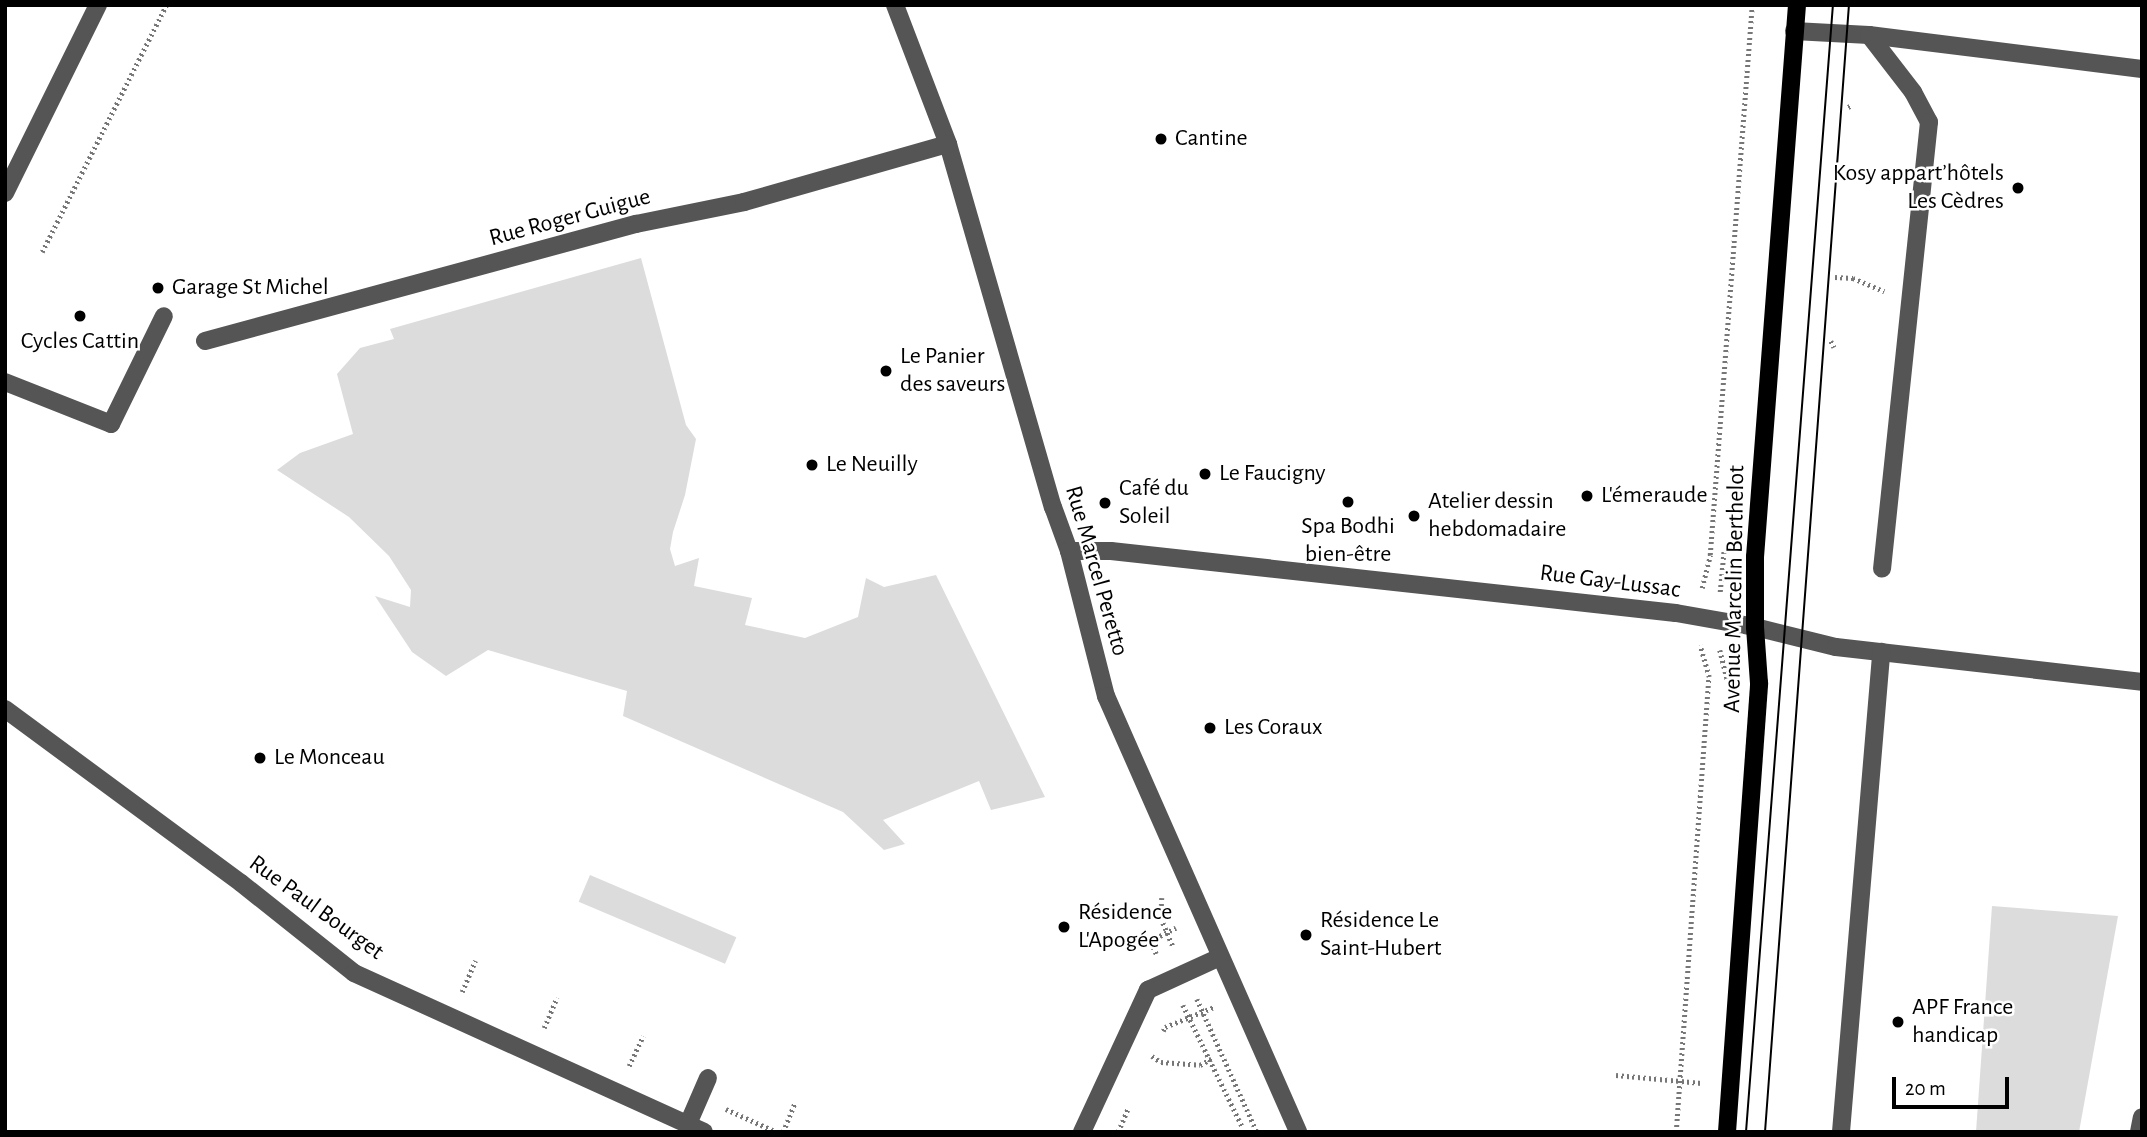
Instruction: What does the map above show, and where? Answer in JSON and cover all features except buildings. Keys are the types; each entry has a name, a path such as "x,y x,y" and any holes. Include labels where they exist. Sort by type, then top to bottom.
{"main road":[{"name":"Avenue Marcelin Berthelot","path":"1727,1132 1759,683 1755,627 1755,557 1797,5"}],"street":[{"path":"5,193 98,5"},
{"name":"Rue Marcel Peretto","path":"895,5 948,144 1049,494 1069,551 1106,695 1298,1132"},
{"path":"1794,31 1956,45 2142,69"},
{"path":"1870,36 1913,92 1930,122 1882,569"},
{"name":"Rue Roger Guigue","path":"205,341 636,224 744,202 948,144"},
{"path":"5,382 111,424 164,316"},
{"name":"Rue Gay-Lussac","path":"1069,551 1111,551 1676,614 1755,627 1824,645 2142,682"},
{"path":"1840,1132 1881,652"},
{"name":"Rue Paul Bourget","path":"5,709 241,883 354,973 696,1128"},
{"path":"1082,1132 1148,990 1220,957"},
{"path":"696,1128 708,1078"},
{"path":"2139,1132 2142,1117"}],"path":[{"path":"42,252 166,5"},
{"name":"Avenue Marcelin Berthelot","path":"1699,599 1710,555 1752,5"},
{"name":"Avenue Marcelin Berthelot","path":"1676,1132 1709,677 1696,634"},
{"path":"1202,915 1150,941 1243,1128"},
{"path":"461,992 475,961"},
{"path":"544,1029 557,998"},
{"path":"1160,1037 1165,1027 1238,999"},
{"path":"629,1066 643,1035"},
{"path":"1146,1069 1156,1047"},
{"path":"1152,1056 1161,1062 1200,1065 1211,1059"},
{"path":"1616,1075 1679,1081"},
{"path":"783,1132 795,1103"},
{"path":"1118,1132 1129,1107"}],"shaded area":[{"path":"641,258 686,425 696,439 685,495 670,549 675,566 699,558 694,586 752,598 745,625 805,638 858,617 866,578 884,587 936,575 1045,797 991,810 979,781 883,820 905,844 884,850 843,812 623,716 627,691 488,650 446,676 412,652 375,596 410,607 411,590 389,556 349,517 277,470 300,453 353,434 337,374 360,348 394,339 390,329"},
{"path":"590,875 736,937 725,964 579,902"},
{"path":"1992,906 2118,916 2079,1132 1976,1132"}],"tram line":[{"path":"1746,1132 1833,5"},
{"path":"1765,1132 1849,5"}],"place":[{"name":"Cantine","path":"1161,139"},
{"name":"Kosy appart’hôtels Les Cèdres","path":"2018,188"},
{"name":"Garage St Michel","path":"158,288"},
{"name":"Cycles Cattin","path":"80,316"},
{"name":"Le Panier des saveurs","path":"886,371"},
{"name":"Le Neuilly","path":"812,465"},
{"name":"Le Faucigny","path":"1205,474"},
{"name":"L'émeraude","path":"1587,496"},
{"name":"Spa Bodhi bien-être","path":"1348,502"},
{"name":"Café du Soleil","path":"1105,503"},
{"name":"Atelier dessin hebdomadaire","path":"1414,516"},
{"name":"Les Coraux","path":"1210,728"},
{"name":"Le Monceau","path":"260,758"},
{"name":"Résidence L'Apogée","path":"1064,927"},
{"name":"Résidence Le Saint-Hubert","path":"1306,935"},
{"name":"APF France handicap","path":"1898,1022"}]}
